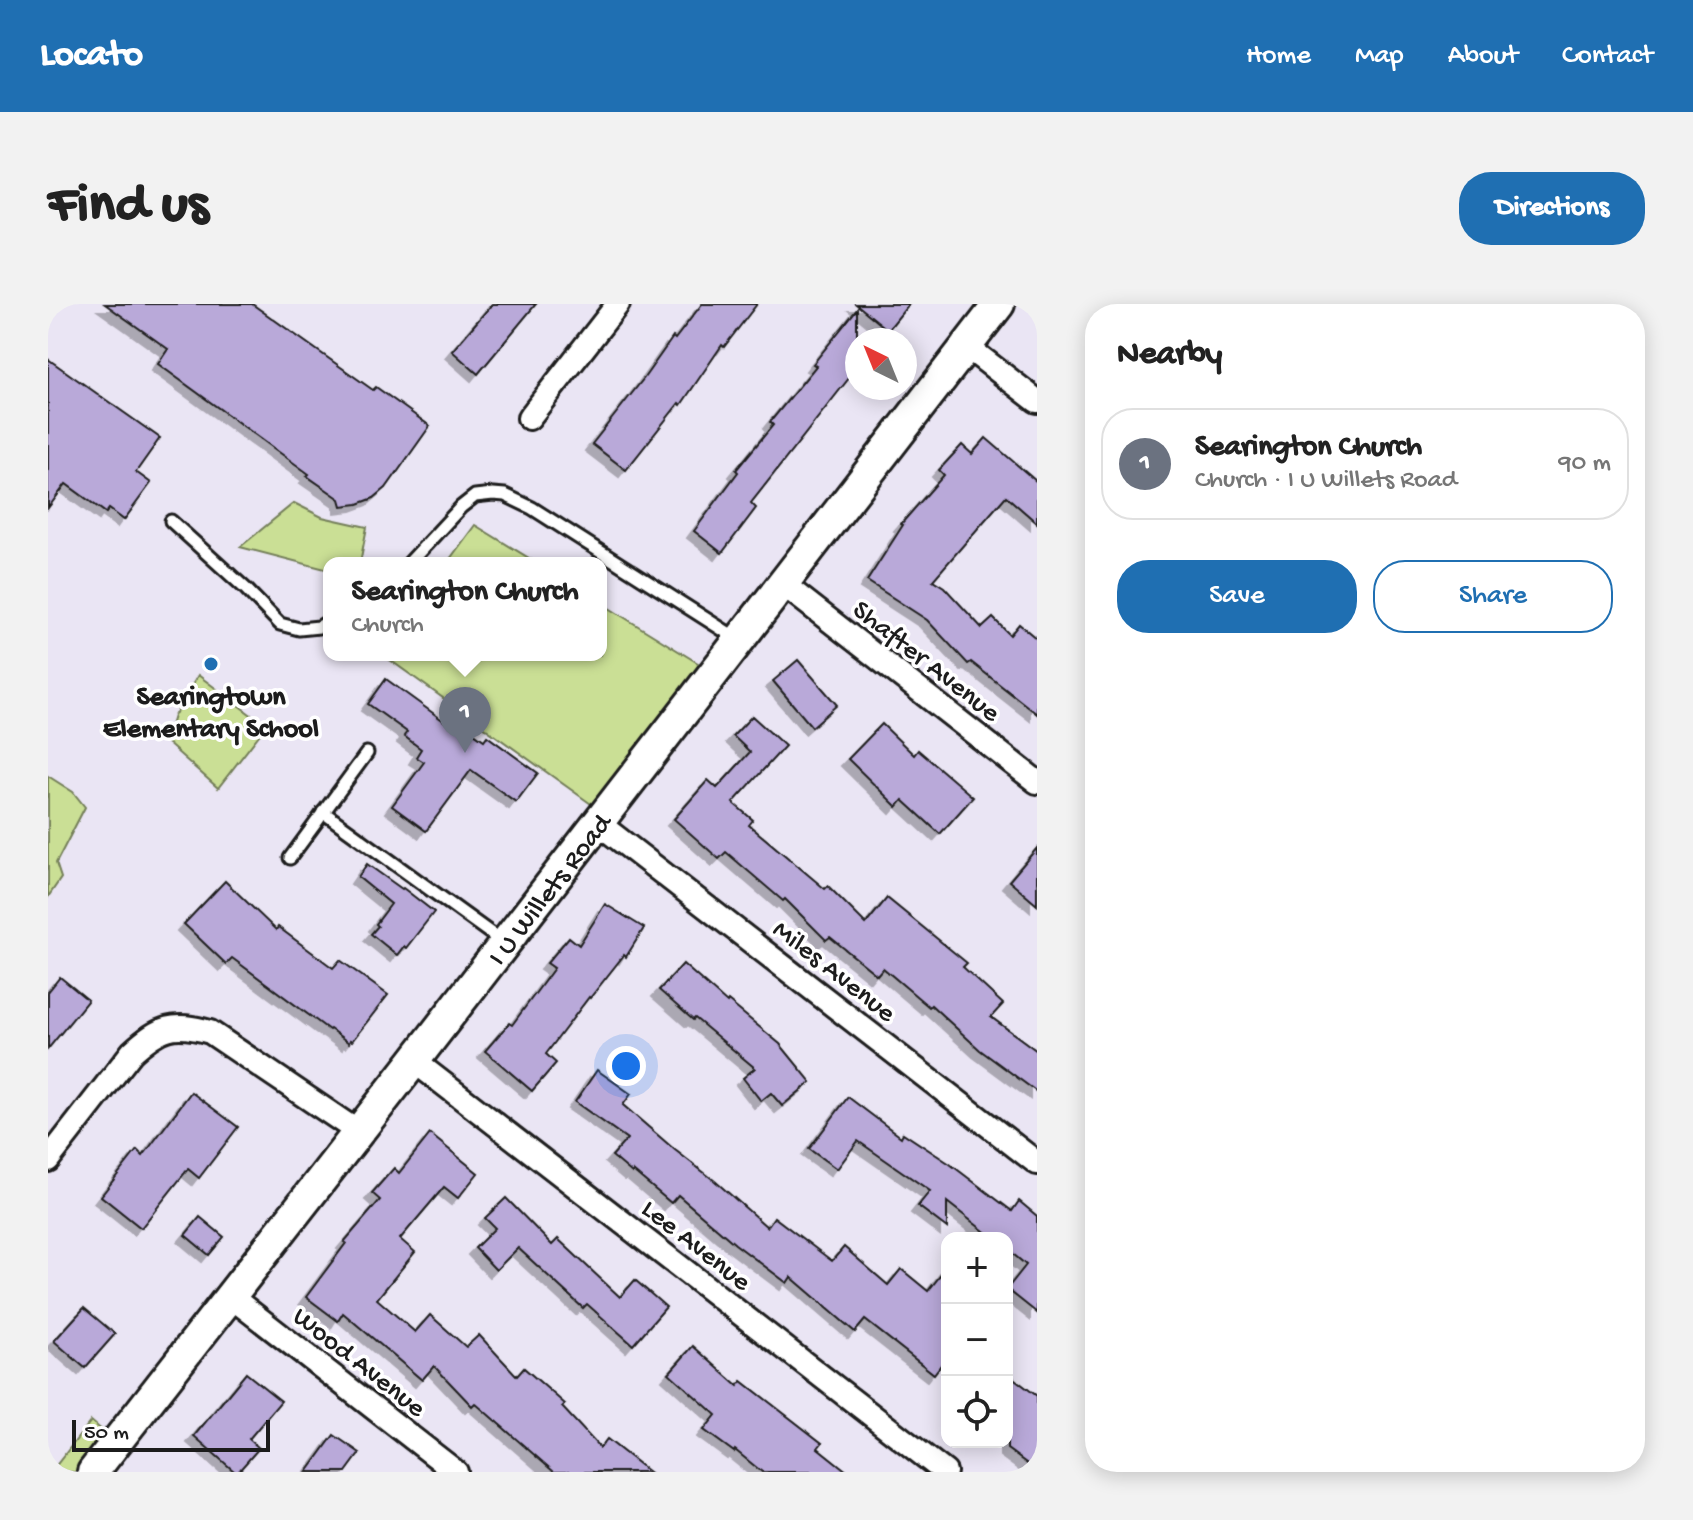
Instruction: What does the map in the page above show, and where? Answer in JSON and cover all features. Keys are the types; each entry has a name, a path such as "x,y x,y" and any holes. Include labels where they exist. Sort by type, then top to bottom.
{"main road":[{"name":"I U Willets Road","path":"93,1472 999,304"}],"street":[{"path":"529,418 618,304"},
{"path":"966,346 1037,401"},
{"name":"Shafter Avenue","path":"783,584 1037,782"},
{"name":"Miles Avenue","path":"598,823 1037,1163"},
{"path":"48,1160 132,1052 149,1037 167,1028 187,1026 210,1032 358,1132"},
{"name":"Lee Avenue","path":"414,1061 945,1472"},
{"name":"Wood Avenue","path":"230,1296 456,1472"}],"lane":[{"path":"415,557 475,496 505,495 532,508 740,640"},
{"path":"171,521 280,624 299,629 323,625"},
{"path":"290,858 367,753"},
{"path":"323,812 504,943"}],"green space":[{"path":"294,503 322,517 367,527 361,557 323,557 323,568 240,547"},
{"path":"475,525 527,557 451,557"},
{"path":"607,607 714,673 605,814 391,661 607,661"},
{"path":"198,675 266,726 218,788 166,742 174,716"},
{"path":"48,776 73,792 85,807 56,863 61,878 48,897"},
{"path":"91,1421 111,1438 85,1472 51,1472"}],"building":[{"path":"105,304 252,304 373,390 376,387 430,426 386,488 374,498 342,506 340,499 307,476 309,474 158,364 168,349"},
{"path":"492,304 536,304 478,374 452,351"},
{"path":"702,304 757,304 724,347 722,345 681,405 679,403 626,470 592,444 673,337 675,339"},
{"path":"856,304 909,304 890,328"},
{"path":"857,309 857,328 845,328 845,383 751,503 756,508 722,553 694,531 738,472 736,470 773,425 770,422 816,366 813,364"},
{"path":"48,359 160,438 136,472 151,483 124,520 109,509 106,513 66,484 48,508"},
{"path":"986,438 1037,482 1037,523 1006,496 933,580 944,587 982,628 993,618 1010,635 1019,624 1037,639 1037,714 971,662 968,664 927,620 867,581 901,524 944,475 939,470 962,445 972,454"},
{"path":"798,660 837,705 812,727 773,681"},
{"path":"386,679 448,724 453,718 484,740 487,736 538,773 516,802 471,770 426,831 392,806 424,762 416,757 421,749 404,736 407,732 368,704"},
{"path":"752,716 785,746 733,803 753,820 749,825 825,889 828,886 866,924 887,898 967,963 963,967 1003,1004 991,1017 1037,1051 1037,1092 980,1050 931,1005 929,1007 883,968 877,975 830,937 826,940 785,899 783,901 726,852 719,859 674,819 708,780 717,788 750,752 733,736"},
{"path":"882,724 914,755 918,750 973,797 940,834 903,800 897,807 848,759"},
{"path":"1037,848 1037,905 1009,881"},
{"path":"367,864 434,912 397,955 371,934 391,904 358,877"},
{"path":"225,881 276,930 278,927 333,968 340,960 388,995 352,1041 349,1043 329,1030 232,958 226,964 184,924"},
{"path":"605,904 644,928 626,957 624,955 589,997 546,1054 556,1063 532,1091 485,1051 509,1023 512,1025 554,968 547,963 569,937 579,945"},
{"path":"683,964 780,1044 811,1082 782,1106 771,1093 761,1101 743,1078 755,1068 659,990"},
{"path":"60,977 88,1000 48,1049 48,992"},
{"path":"597,1070 631,1094 623,1105 767,1227 774,1217 832,1261 844,1247 888,1285 901,1269 928,1291 941,1275 941,1365 934,1374 865,1320 855,1332 791,1277 787,1283 678,1195 671,1203 612,1156 627,1139 575,1102"},
{"path":"191,1092 238,1127 199,1178 188,1169 141,1228 101,1196 137,1150 143,1156"},
{"path":"848,1097 901,1137 903,1133 950,1164 1012,1211 1019,1201 1037,1216 1037,1313 1013,1294 1013,1281 1026,1265 1013,1254 1013,1232 985,1232 947,1202 947,1228 918,1206 930,1191 858,1141 837,1169 809,1149"},
{"path":"430,1134 478,1173 458,1198 444,1187 400,1239 415,1252 377,1299 415,1332 430,1315 466,1347 479,1335 517,1376 524,1368 565,1404 562,1407 600,1448 607,1439 649,1472 554,1472 475,1403 472,1406 434,1366 422,1380 343,1313 338,1321 306,1297 344,1242 380,1200 372,1193 394,1168 399,1173"},
{"path":"506,1198 552,1245 558,1239 620,1297 635,1280 666,1307 633,1345 587,1304 583,1308 518,1248 496,1270 475,1248 495,1228 485,1218"},
{"path":"200,1217 224,1237 209,1255 185,1235"},
{"path":"84,1308 115,1334 85,1368 54,1341"},
{"path":"693,1346 738,1386 742,1381 822,1443 818,1448 848,1472 762,1472 704,1430 716,1415 669,1373"},
{"path":"246,1373 281,1401 249,1439 259,1448 235,1472 194,1436"},
{"path":"1013,1378 1037,1396 1037,1471 1007,1449 1013,1448"},
{"path":"334,1435 360,1453 346,1472 307,1472"}],"place":[{"name":"Searingtown Elementary School","path":"211,664"},
{"name":"Searington Church","path":"465,753"}]}
